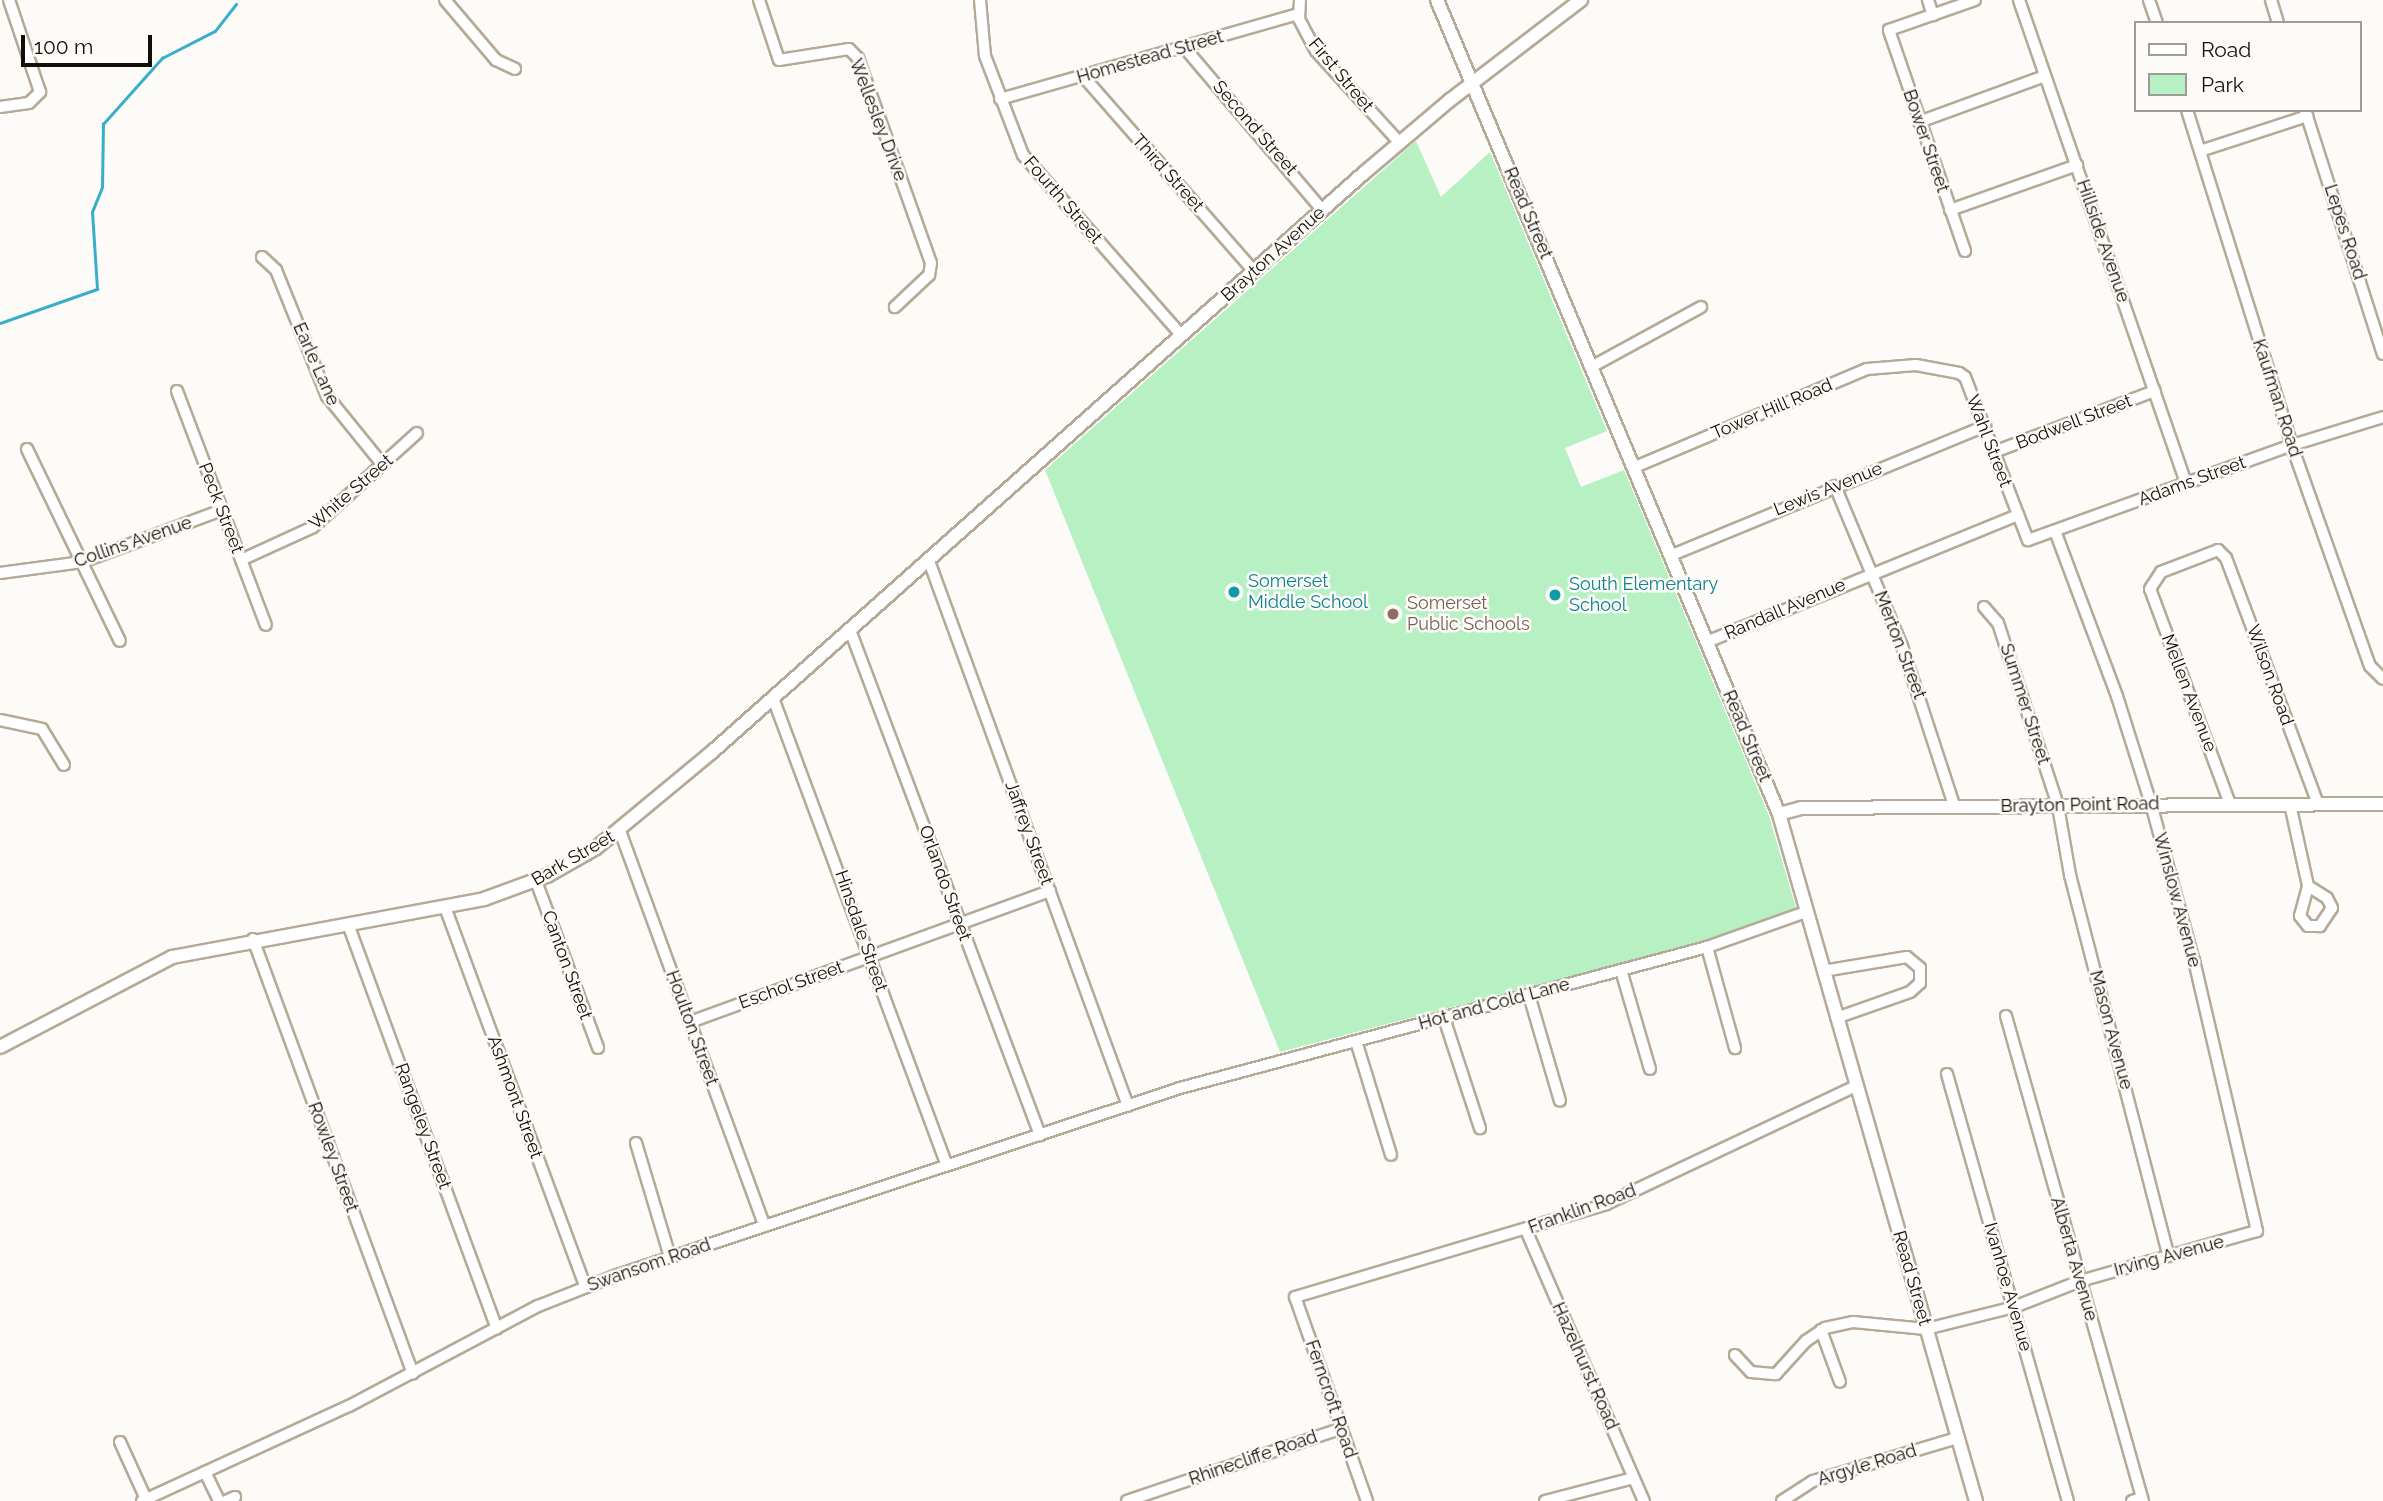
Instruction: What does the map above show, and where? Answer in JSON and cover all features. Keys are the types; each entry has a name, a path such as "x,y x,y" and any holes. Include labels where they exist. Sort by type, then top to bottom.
{"main road":[{"name":"Read Street","path":"1437,0 1709,641 1779,814 1976,1501"},
{"name":"Brayton Avenue","path":"976,520 1400,143 1472,82 1581,0"},
{"name":"Bark Street","path":"0,1047 172,957 253,939 445,907 536,881 620,831 976,520"},
{"name":"Brayton Point Road","path":"1779,814 1801,808 2383,804"}],"street":[{"path":"0,107 29,103 40,92 9,0"},
{"path":"445,0 496,60 515,69"},
{"name":"Wellesley Drive","path":"759,0 779,60 849,48 858,58 931,263 929,275 895,307"},
{"name":"Fourth Street","path":"980,0 985,56 1023,155 1181,335"},
{"name":"First Street","path":"1300,0 1299,14 1316,51 1400,143"},
{"path":"1928,0 1933,15 1975,0"},
{"name":"Hillside Avenue","path":"2019,0 2186,483"},
{"path":"2149,0 2156,21"},
{"path":"2270,0 2277,21"},
{"name":"Homestead Street","path":"1000,99 1299,14"},
{"name":"Bower Street","path":"1933,15 1889,30 1965,251"},
{"name":"Second Street","path":"1184,47 1323,211"},
{"name":"Third Street","path":"1083,76 1254,271"},
{"path":"1919,122 2045,76"},
{"name":"Kaufman Road","path":"2188,112 2292,445 2370,666 2383,679"},
{"path":"2200,151 2306,113"},
{"name":"Lepes Road","path":"2306,113 2383,354"},
{"path":"1950,210 2077,165"},
{"name":"Earle Lane","path":"262,257 276,270 327,396 382,464"},
{"path":"1593,366 1701,307"},
{"name":"Wahl Street","path":"1913,365 1965,377 2018,515"},
{"name":"Tower Hill Road","path":"1635,467 1867,369 1913,365"},
{"name":"Peck Street","path":"177,391 266,625"},
{"name":"Bodwell Street","path":"1994,452 2155,391"},
{"name":"Adams Street","path":"2018,515 2028,540 2292,445 2383,417"},
{"name":"Lewis Avenue","path":"1672,555 1985,426"},
{"name":"White Street","path":"241,560 313,527 417,433"},
{"path":"27,449 120,641"},
{"name":"Merton Street","path":"1836,486 1923,703 1955,808"},
{"name":"Collins Avenue","path":"0,573 82,562 222,510"},
{"name":"Randall Avenue","path":"1709,641 2018,515"},
{"name":"Winslow Avenue","path":"2056,531 2117,696 2151,804 2258,1224 2252,1234"},
{"name":"Wilson Road","path":"2151,582 2161,572 2217,551 2226,558 2318,804"},
{"name":"Jaffrey Street","path":"929,561 1128,1106"},
{"name":"Mellen Avenue","path":"2151,582 2153,600 2230,804"},
{"name":"Summer Street","path":"1984,607 1998,623 2058,806"},
{"name":"Orlando Street","path":"850,630 1040,1135"},
{"name":"Hinsdale Street","path":"773,698 947,1165"},
{"path":"0,720 42,729 64,765"},
{"path":"2290,804 2308,886"},
{"name":"Mason Avenue","path":"2058,806 2070,875 2168,1254"},
{"name":"Houlton Street","path":"620,831 764,1225"},
{"name":"Canton Street","path":"536,881 597,1048"},
{"name":"Eschol Street","path":"690,1022 1049,891"},
{"name":"Ashmont Street","path":"445,907 585,1286"},
{"name":"Hot and Cold Lane","path":"1180,1088 1707,947 1806,912"},
{"name":"Rangeley Street","path":"348,924 497,1328"},
{"name":"Rowley Street","path":"253,939 413,1374"},
{"path":"1707,947 1735,1048"},
{"path":"1823,971 1907,957 1920,968 1920,983 1910,992 1836,1018"},
{"path":"1621,970 1650,1069"},
{"path":"1529,995 1560,1101"},
{"name":"Alberta Avenue","path":"2006,1016 2139,1500"},
{"path":"1444,1018 1480,1128"},
{"path":"1356,1041 1391,1155"},
{"name":"Ivanhoe Avenue","path":"1947,1074 2068,1501"},
{"name":"Franklin Road","path":"1295,1297 1526,1230 1616,1200 1856,1086"},
{"name":"Swansom Road","path":"144,1500 413,1374 497,1328 585,1286 1180,1088"},
{"path":"636,1143 670,1257"},
{"name":"Hazelhurst Road","path":"1526,1230 1644,1501"},
{"name":"Irving Avenue","path":"1821,1330 1853,1322 1926,1329 2014,1307 2080,1282 2168,1254 2252,1234"},
{"name":"Ferncroft Road","path":"1295,1297 1367,1501"},
{"path":"1735,1355 1751,1372 1776,1374 1821,1330 1840,1382"},
{"name":"Rhinecliffe Road","path":"1127,1501 1340,1429"},
{"name":"Argyle Road","path":"1782,1501 1813,1481 1957,1438"},
{"path":"120,1443 144,1500"},
{"path":"205,1472 219,1501"},
{"path":"1545,1501 1633,1478"}],"green space":[{"name":"Somerset Public Schools","path":"1416,141 1441,197 1490,152 1607,431 1565,448 1581,487 1624,470 1769,816 1796,908 1728,935 1280,1052 1045,470"}],"waterway":[{"path":"0,323 97,289 92,212 102,187 103,124 162,58 215,31 236,4"}],"place":[{"name":"Somerset Middle School","path":"1234,592"},
{"name":"South Elementary School","path":"1555,595"},
{"name":"Somerset Public Schools","path":"1393,614"}]}
